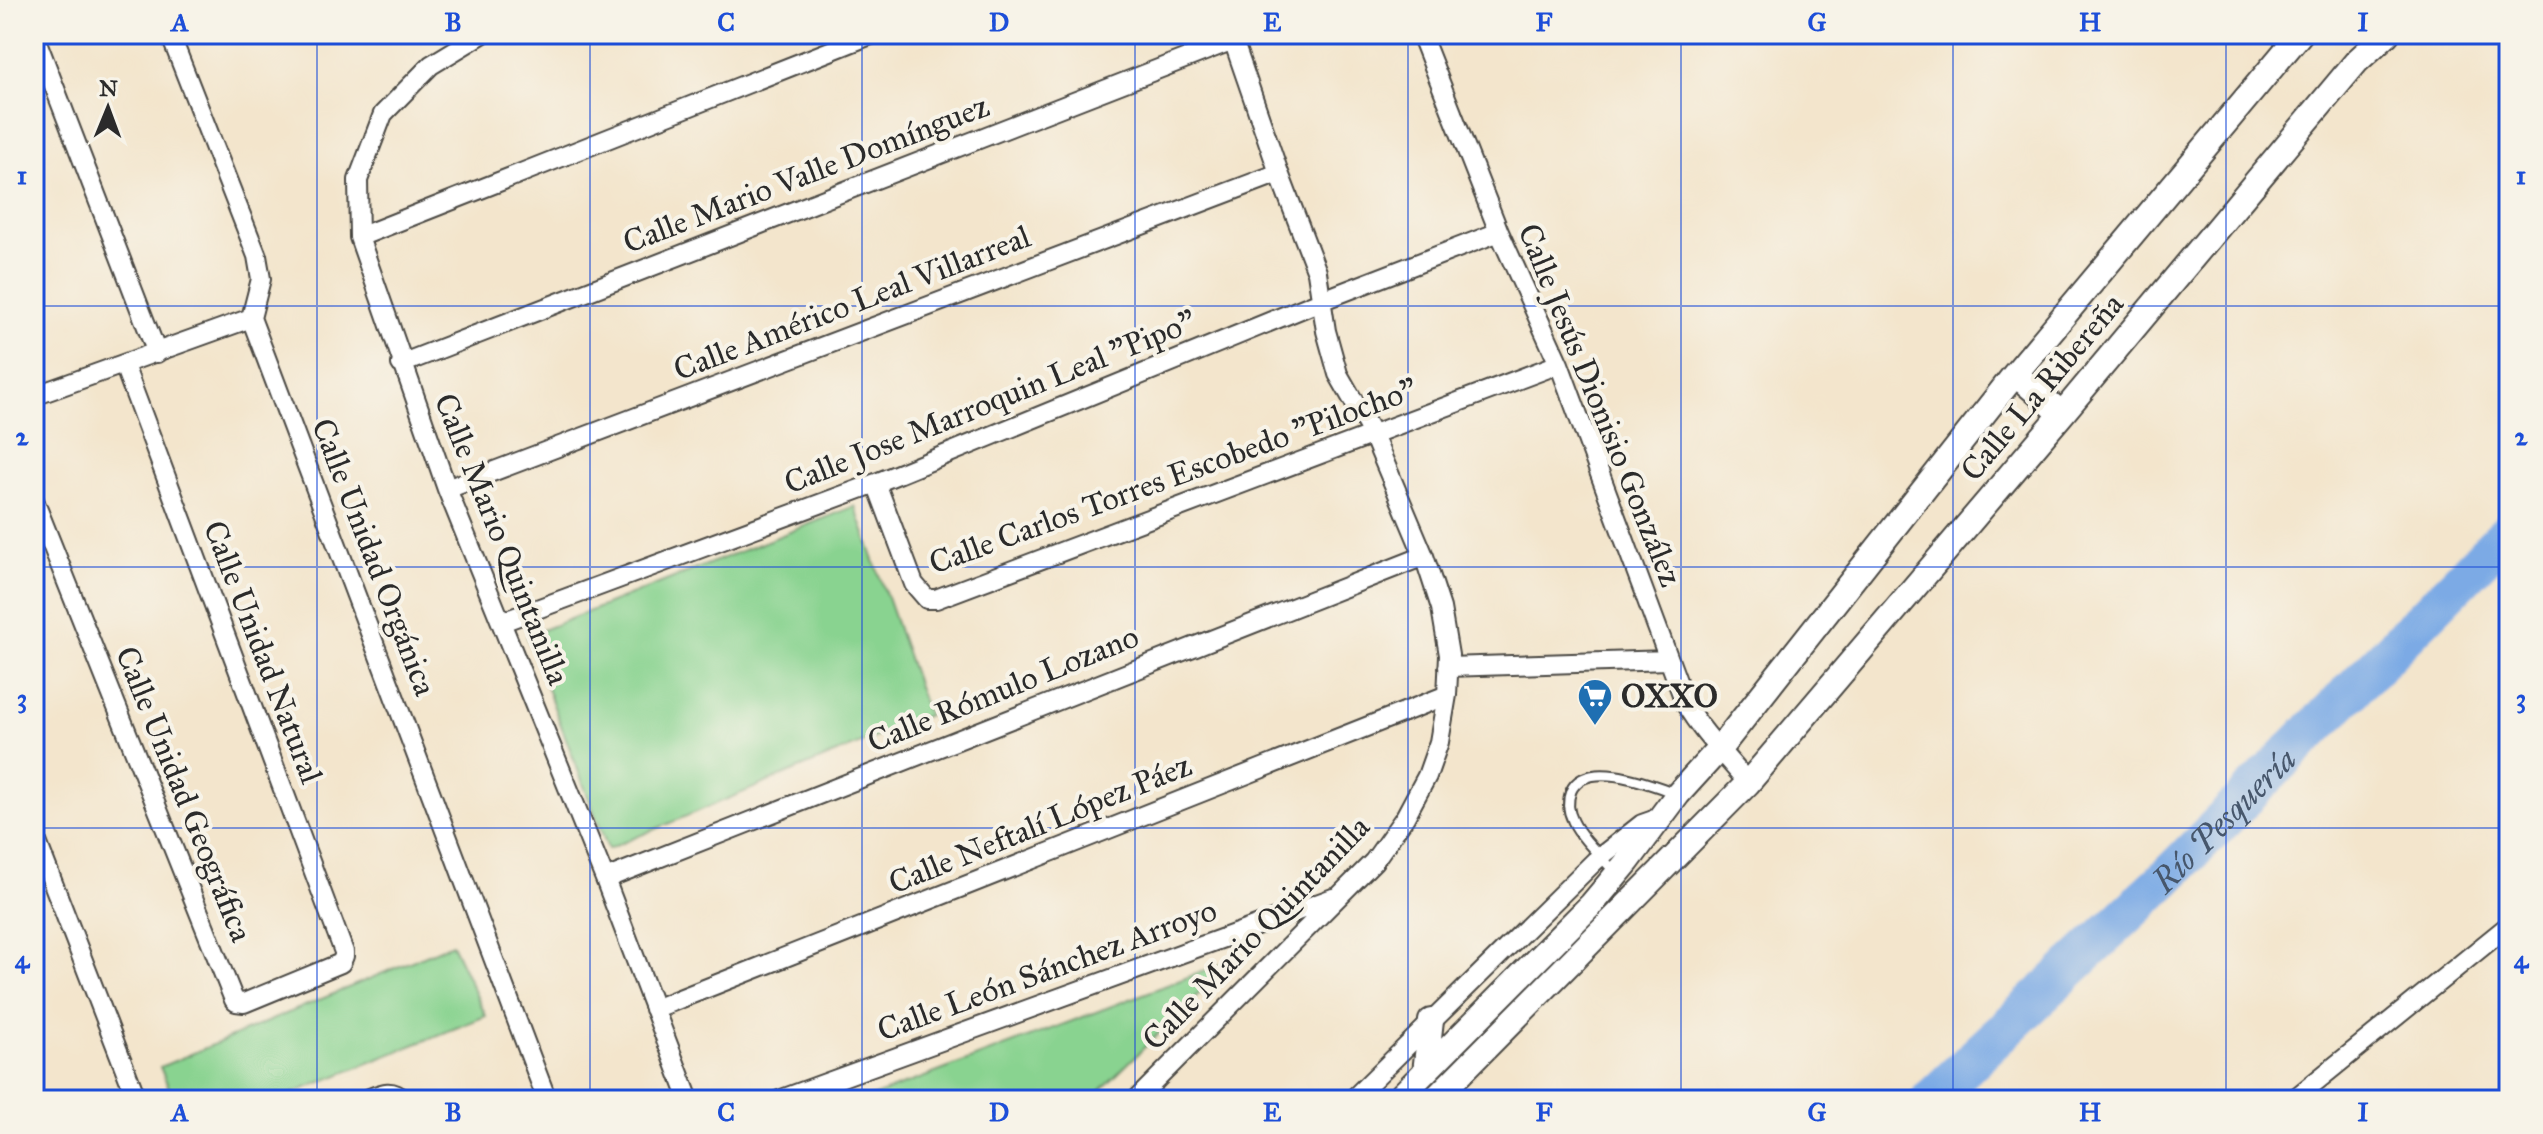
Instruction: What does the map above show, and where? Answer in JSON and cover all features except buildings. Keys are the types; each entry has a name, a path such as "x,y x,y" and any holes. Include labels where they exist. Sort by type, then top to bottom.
{"street":[{"path":"34,34 157,353"},
{"path":"36,389 124,365 251,318 261,267 170,34"},
{"name":"Calle Mario Quintanilla","path":"482,34 431,65 383,114 358,180 359,237 447,489 605,879 689,1100"},
{"path":"359,237 873,34"},
{"name":"Calle Jesús Dionisio González","path":"1421,34 1499,232 1559,364 1686,705 1700,728 1748,783"},
{"name":"Calle La Ribereña","path":"1397,1100 1592,904 1609,866 1659,818 1720,748 2015,374 2300,34"},
{"name":"Calle La Ribereña","path":"1434,1100 1748,783 2357,61 2387,34"},
{"name":"Calle Mario Quintanilla","path":"1136,1100 1374,861 1405,817 1427,776 1439,742 1447,695 1448,667 1441,608 1424,556 1373,435 1338,374 1326,331 1323,300 1313,259 1279,173 1232,37"},
{"name":"Calle Mario Valle Domínguez","path":"401,364 1232,37"},
{"name":"Calle Américo Leal Villarreal","path":"447,489 1279,173"},
{"name":"Calle Jose Marroquin Leal \"Pipo\"","path":"502,622 876,483 1323,300 1499,232"},
{"name":"Calle Unidad Orgánica","path":"251,318 547,1100"},
{"name":"Calle Carlos Torres Escobedo \"Pilocho\"","path":"876,483 914,584 927,599 936,599 1559,364"},
{"name":"Calle Unidad Natural","path":"124,365 344,952 343,960"},
{"path":"2015,374 2062,414"},
{"name":"Calle Unidad Geográfica","path":"34,500 234,1000 244,1003 343,960"},
{"name":"Calle Rómulo Lozano","path":"605,879 1424,556"},
{"path":"1448,667 1669,660"},
{"name":"Calle Neftalí López Páez","path":"654,1009 1447,695"},
{"path":"34,834 137,1100"},
{"path":"1352,1100 1431,1021 1609,866"},
{"name":"Calle León Sánchez Arroyo","path":"779,1100 1336,897"},
{"path":"2293,1100 2509,925"},
{"path":"1425,1072 1431,1021"},
{"path":"365,1100 388,1091 400,1097"}],"lane":[{"path":"1609,866 1573,822 1567,800 1574,784 1592,774 1633,778 1678,794"}],"green space":[{"path":"855,506 928,715 608,849 527,636"},
{"path":"452,944 486,1016 276,1100 174,1100 160,1067"},
{"path":"1233,960 1091,1100 864,1100"}],"waterway":[{"name":"Río Pesquería","path":"1930,1100 2163,881 2509,531"}],"place":[{"name":"OXXO","path":"1595,727"}]}
